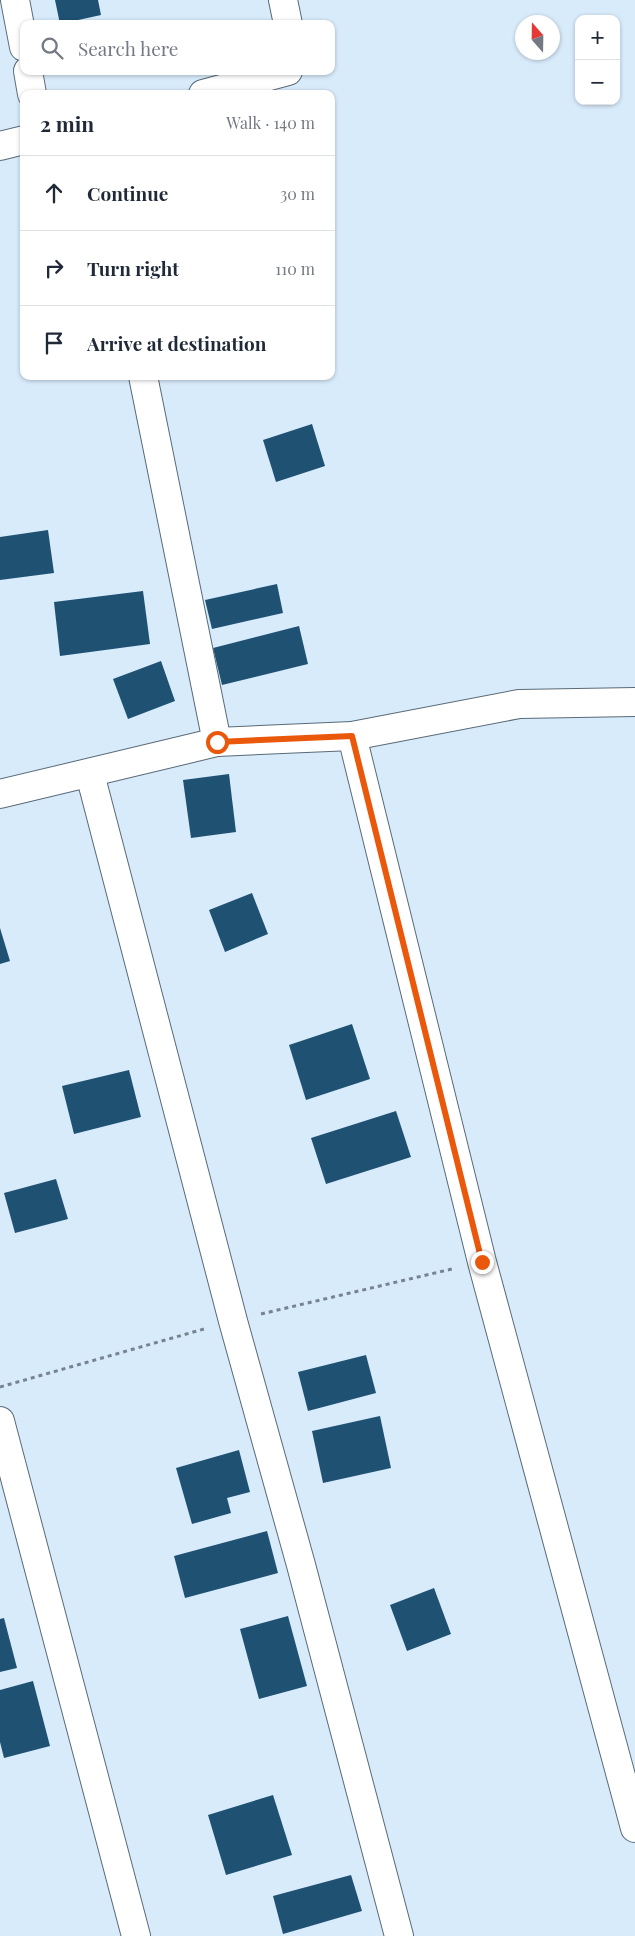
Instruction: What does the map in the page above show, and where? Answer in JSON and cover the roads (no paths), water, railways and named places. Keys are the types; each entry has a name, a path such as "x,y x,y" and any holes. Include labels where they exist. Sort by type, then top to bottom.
{"street":[{"path":"15,0 20,26"},
{"path":"283,0 287,20"},
{"path":"29,75 31,90"},
{"path":"218,90 273,75"},
{"path":"0,146 20,141"},
{"path":"143,380 217,742"},
{"path":"0,794 90,774 217,742 352,736 519,704 635,702"},
{"path":"352,736 482,1262 635,1828"},
{"path":"90,774 233,1321 301,1564 399,1936"},
{"path":"0,1421 136,1936"}]}
